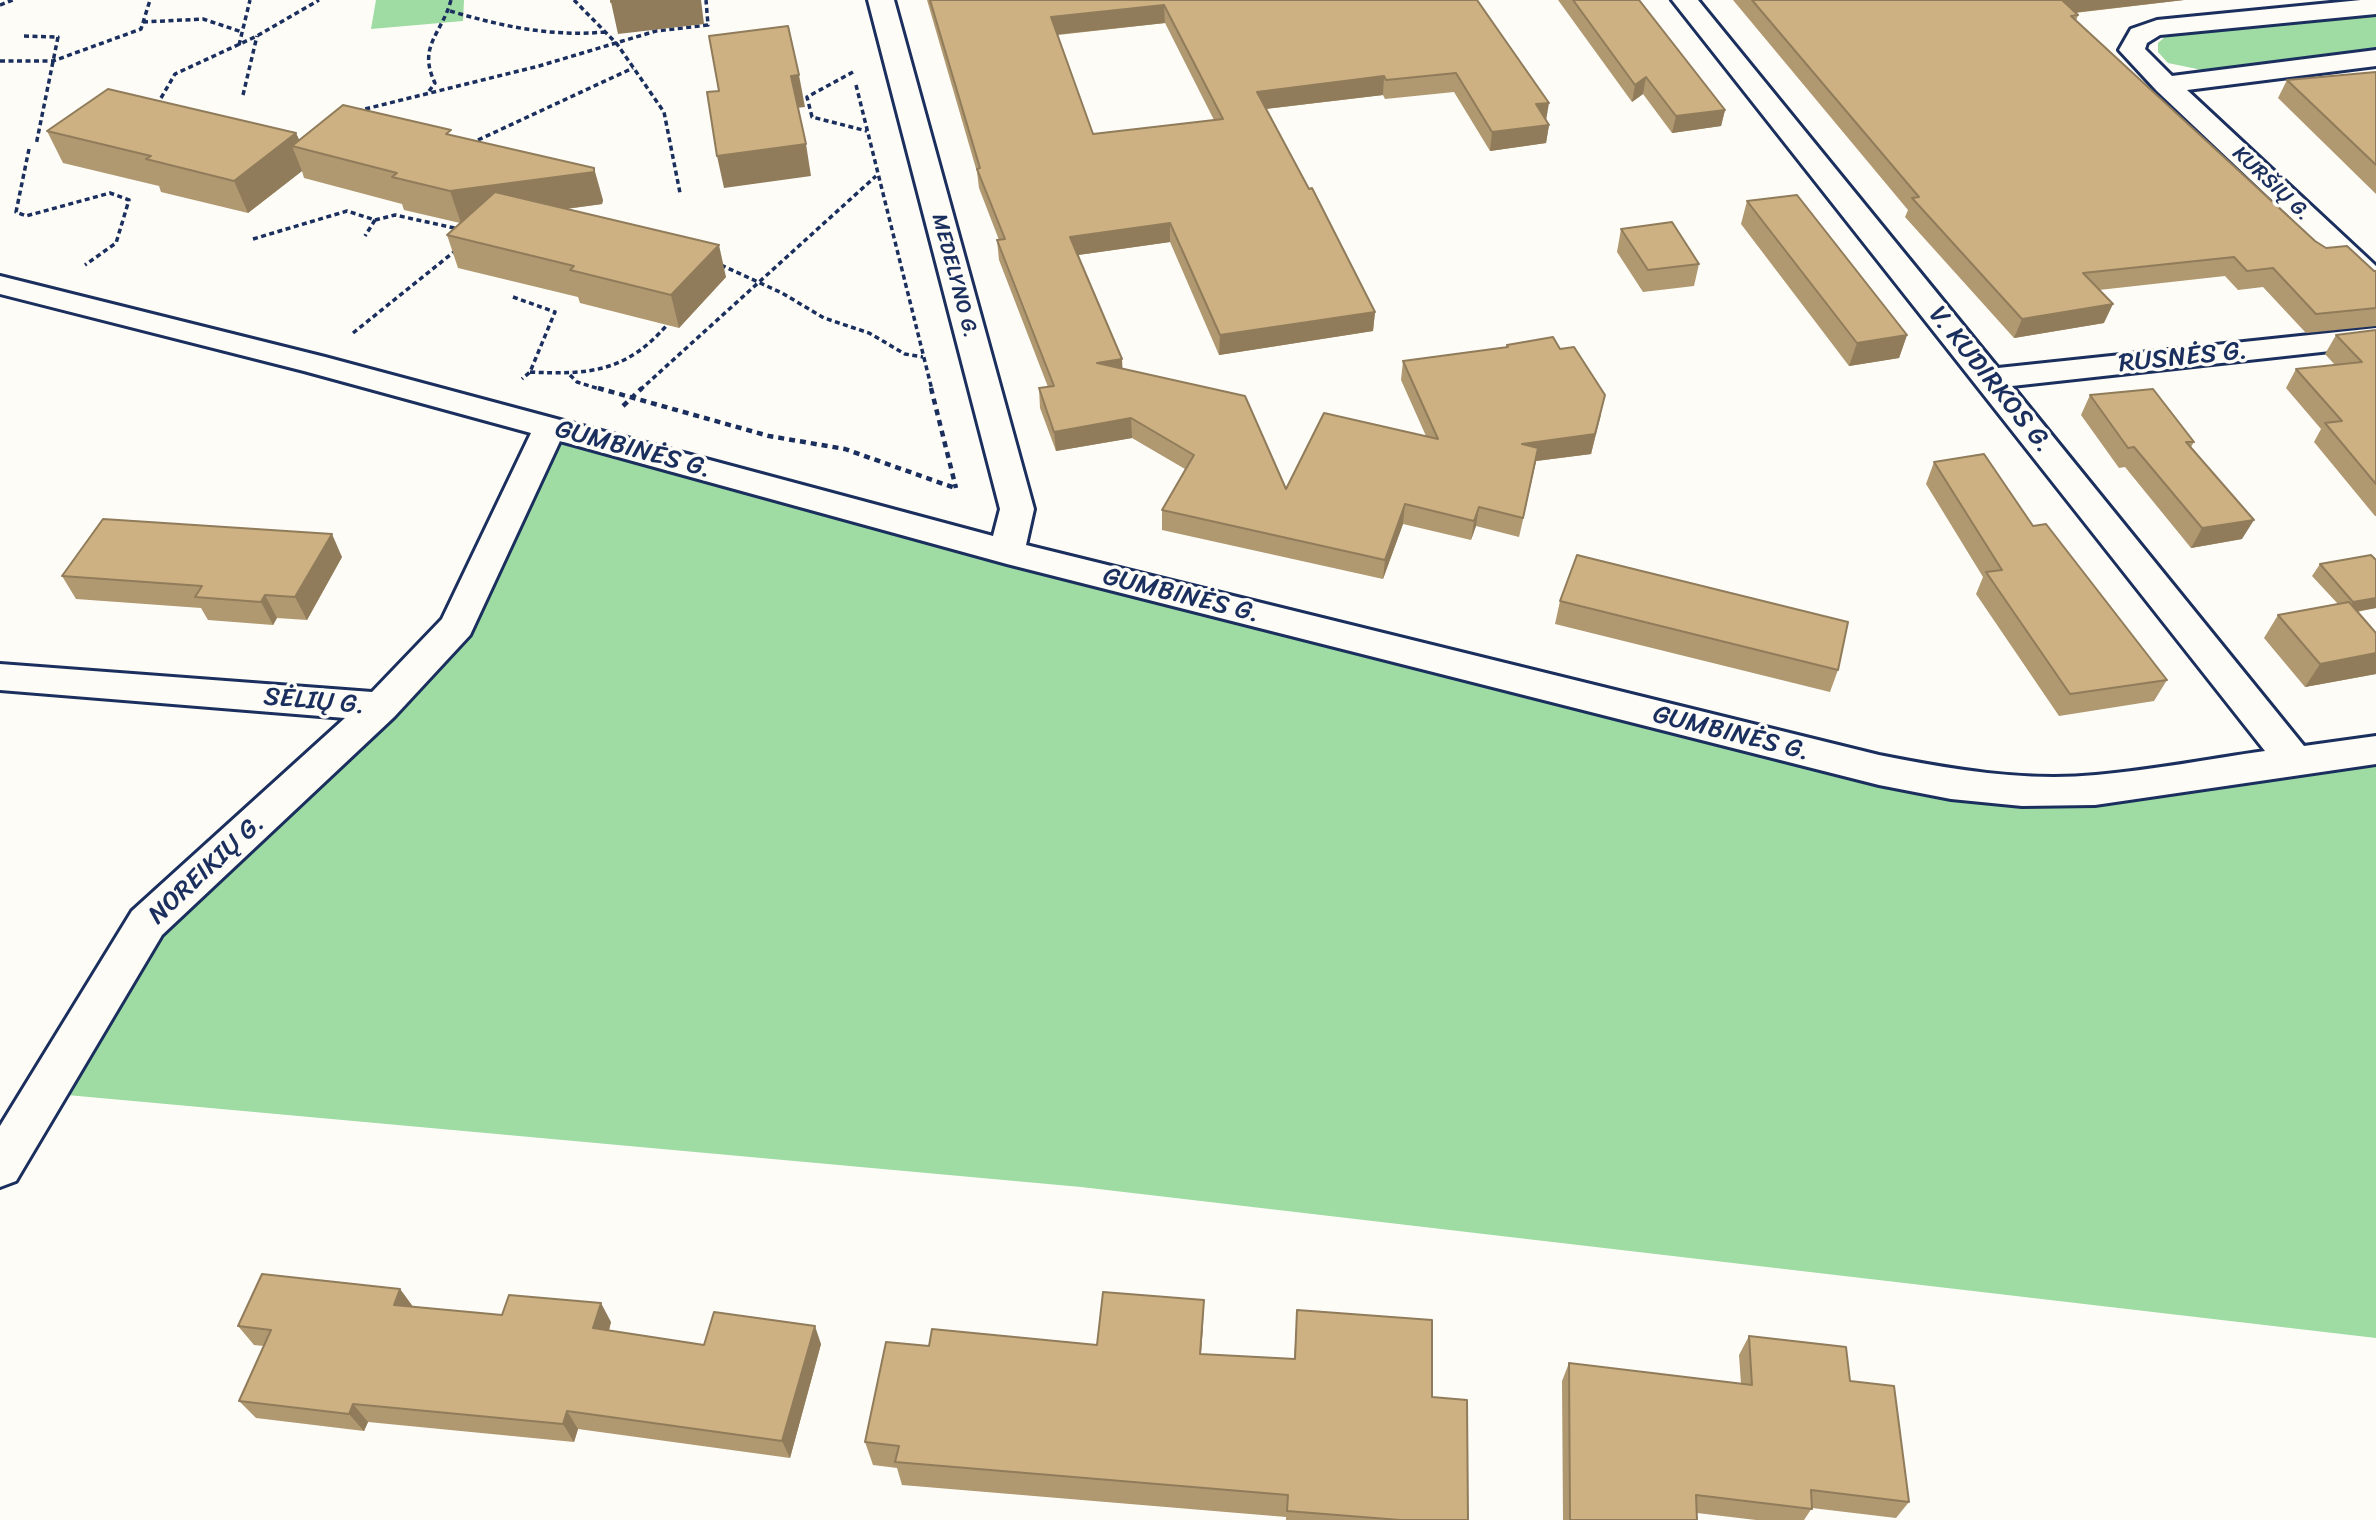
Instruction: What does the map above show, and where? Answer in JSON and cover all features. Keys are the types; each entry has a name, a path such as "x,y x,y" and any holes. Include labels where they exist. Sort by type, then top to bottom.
{"street":[{"name":"MEDELYNO G.","path":"881,0 1017,509 1007,552"},
{"name":"V. KUDIRKOS G.","path":"1685,0 2295,761"},
{"name":"KURŠIŲ G.","path":"2376,6 2157,28 2140,34 2133,42 2133,50 2166,85 2376,282"},
{"path":"2166,85 2376,58"},
{"name":"GUMBINĖS G.","path":"0,285 314,364 1007,552 1809,754 1951,785 2022,791 2095,790 2376,750"},
{"name":"RUSNĖS G.","path":"1990,379 2376,337"},
{"name":"SĖLIŲ G.","path":"0,677 381,707 457,626 550,427"},
{"name":"NOREIKIŲ G.","path":"0,1167 148,923 381,707"}],"path":[{"path":"0,5 13,0"},
{"path":"0,61 53,61 141,29 149,0"},
{"path":"239,45 250,0"},
{"path":"161,98 175,74 257,36 319,0"},
{"path":"429,92 435,83 429,73 426,57 432,38 450,11 451,0"},
{"path":"575,0 617,44 664,112 680,193"},
{"path":"351,113 539,66 656,31 708,25 706,0"},
{"path":"450,11 517,29 589,34 606,32"},
{"path":"143,22 203,19 242,32"},
{"path":"23,36 58,37 36,145"},
{"path":"243,95 257,36"},
{"path":"570,375 577,382 631,399 769,436 845,449 956,488 876,176 850,60"},
{"path":"478,140 633,68"},
{"path":"853,72 807,97 807,107 812,117 867,131"},
{"path":"29,149 16,212 26,216 110,193 129,200 116,243"},
{"path":"589,438 876,176"},
{"path":"253,239 347,211 375,220 396,215 463,230"},
{"path":"365,236 375,220"},
{"path":"314,364 455,251"},
{"path":"717,263 782,293 824,318 869,333 905,354 923,357"},
{"path":"486,410 530,372 555,312 513,297"},
{"path":"530,372 570,375 604,370 638,356 667,325"}],"green space":[{"path":"376,0 464,0 463,21 371,29"},
{"path":"2376,12 2376,51 2202,70 2168,63 2158,52 2158,43 2167,35 2176,33"},
{"path":"550,427 1007,552 2022,791 2376,750 2376,1338 1081,1187 45,1093 147,923 457,626"}],"building":[{"path":"930,0 1477,0 1549,103 1536,104 1549,125 1492,132 1456,73 1386,80 1384,76 1257,92 1309,189 1312,188 1375,312 1220,335 1170,223 1070,237 1122,359 1097,363 1245,396 1286,489 1324,413 1438,439 1403,361 1508,347 1507,345 1553,337 1560,349 1574,347 1605,395 1595,434 1522,444 1538,448 1523,518 1479,507 1474,521 1405,504 1385,560 1162,510 1194,455 1131,418 1054,432 1039,388 1054,386 997,240 1005,239 977,169 980,168","holes":["1164,5 1223,119 1093,134 1051,17"]},
{"path":"1573,0 1639,0 1725,110 1676,116 1646,77 1635,85"},
{"path":"1752,0 2062,0 2078,15 2071,16 2315,241 2326,248 2347,246 2376,271 2376,308 2316,314 2273,268 2247,271 2234,257 2083,273 2113,304 2022,319 1912,198 1919,197"},
{"path":"788,26 799,75 791,76 806,144 717,156 707,92 719,91 709,36"},
{"path":"2376,72 2376,165 2287,80"},
{"path":"108,89 296,133 234,181 146,159 151,156 47,131"},
{"path":"343,105 451,130 446,134 594,168 594,172 450,191 392,177 397,173 292,146"},
{"path":"495,192 719,245 671,295 570,270 574,266 447,235"},
{"path":"1797,195 1907,335 1857,343 1747,201"},
{"path":"1672,222 1699,264 1648,270 1621,229"},
{"path":"2376,330 2376,484 2325,423 2342,421 2296,369 2362,362 2336,335"},
{"path":"2153,389 2194,442 2186,442 2254,520 2202,528 2134,447 2128,448 2090,395"},
{"path":"1984,454 2033,526 2046,524 2167,680 2070,694 1986,572 2002,570 1934,462"},
{"path":"103,519 332,534 295,597 265,595 261,602 195,597 202,586 62,576"},
{"path":"1577,555 1848,622 1838,670 1560,601"},
{"path":"2371,555 2376,560 2376,598 2353,602 2320,564"},
{"path":"2349,602 2376,633 2376,653 2320,664 2278,615"},
{"path":"262,1274 400,1289 394,1305 502,1315 509,1295 601,1303 593,1328 704,1345 714,1312 815,1326 782,1441 567,1411 563,1424 353,1404 349,1414 239,1401 271,1330 238,1326"},
{"path":"1103,1292 1204,1300 1200,1354 1295,1359 1297,1310 1432,1320 1432,1397 1467,1400 1468,1520 1400,1520 1287,1511 1288,1495 895,1462 899,1446 865,1442 886,1342 929,1346 932,1329 1097,1345"},
{"path":"1749,1336 1846,1347 1850,1381 1894,1386 1909,1502 1811,1490 1812,1509 1696,1495 1697,1520 1570,1520 1569,1363 1752,1385"}]}
